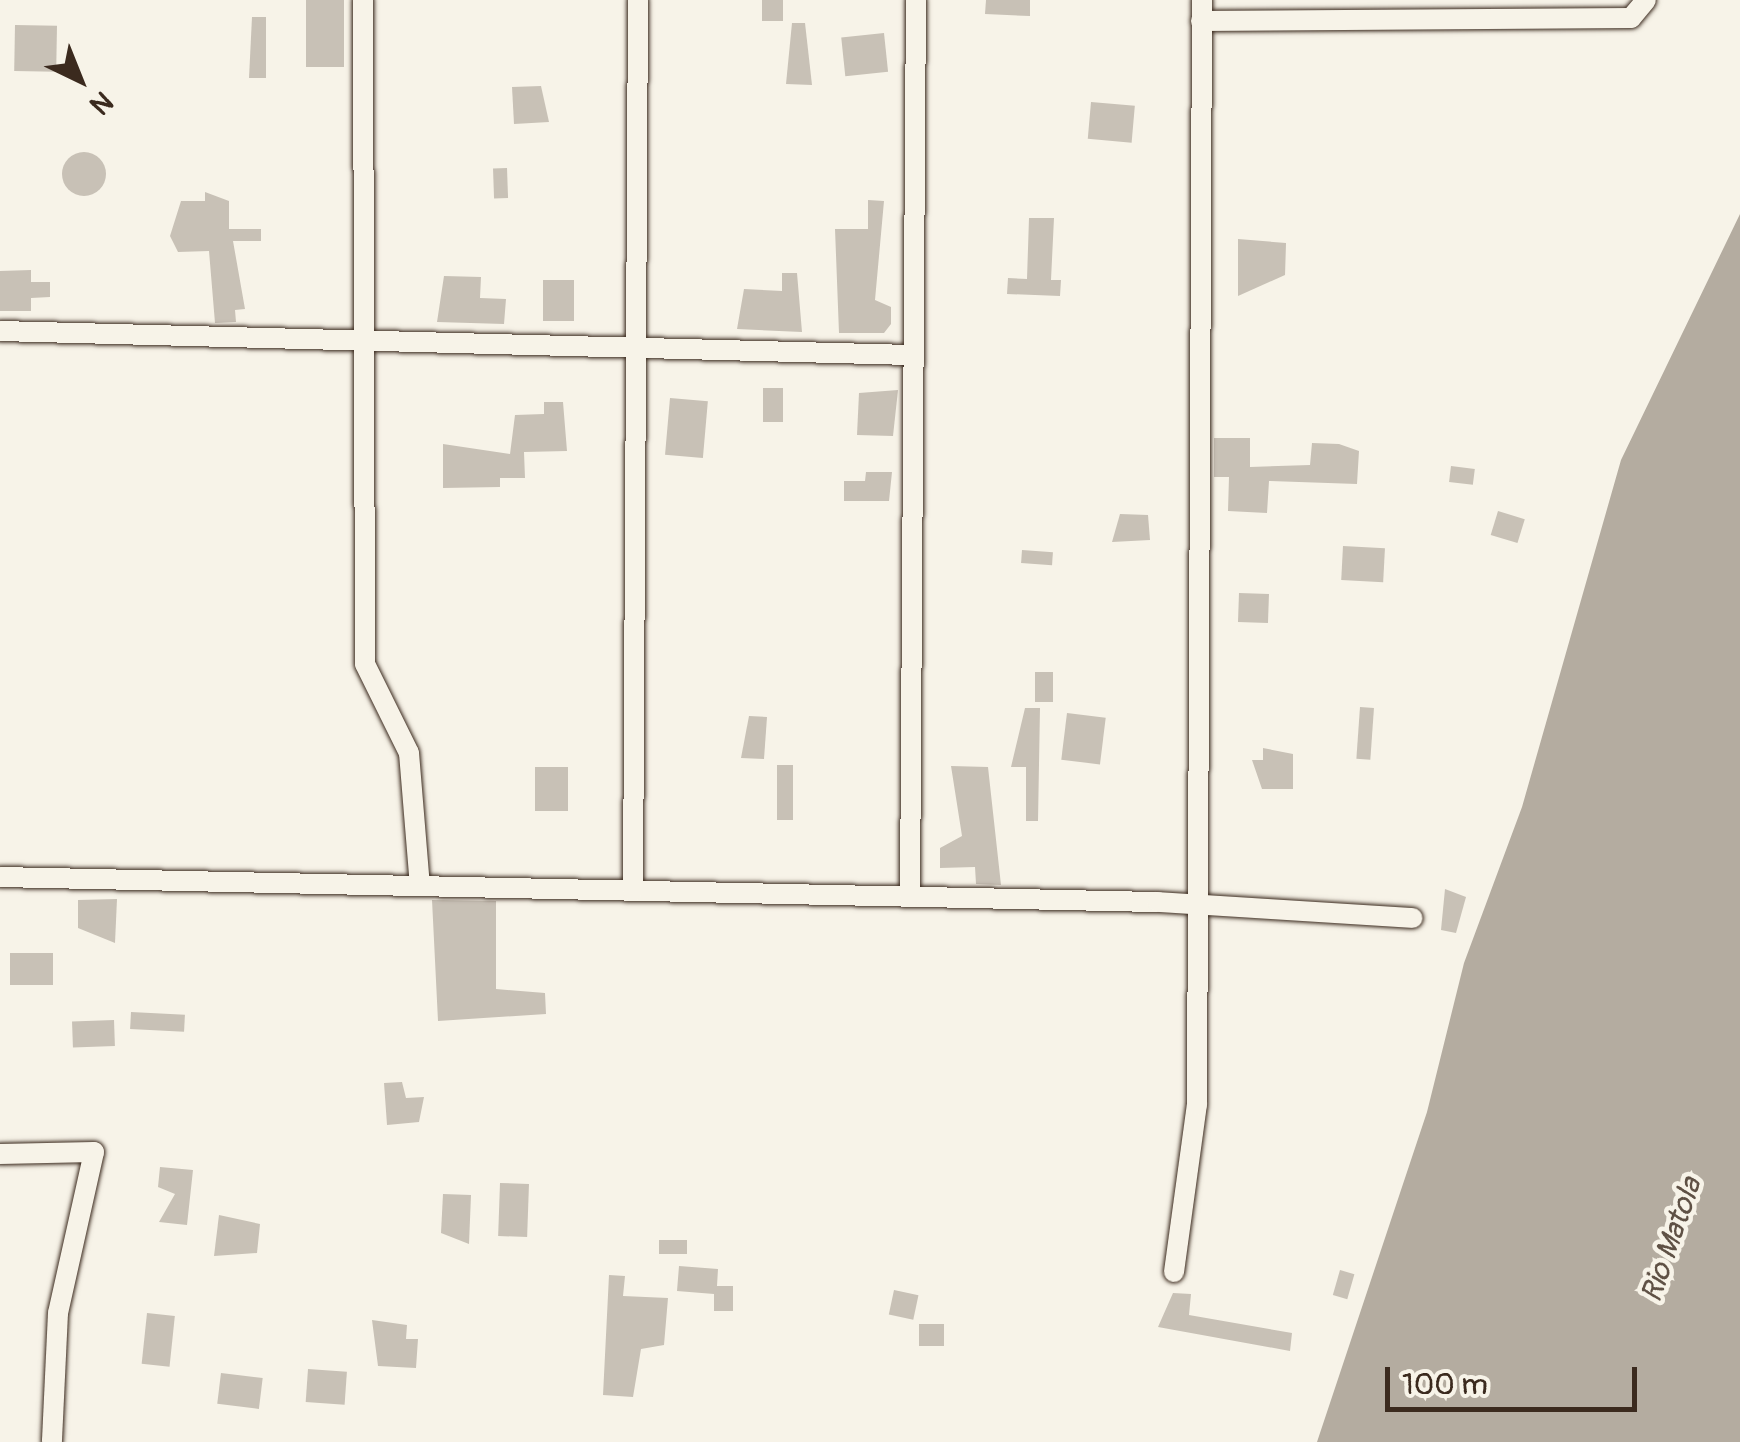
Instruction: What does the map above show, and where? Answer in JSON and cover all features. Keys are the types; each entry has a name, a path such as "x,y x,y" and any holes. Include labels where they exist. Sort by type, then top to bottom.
{"street":[{"path":"362,0 366,664 409,753 420,886"},
{"path":"633,891 638,0"},
{"path":"910,897 916,0"},
{"path":"1174,1272 1198,1106 1202,11 1598,19 1631,18 1646,0"},
{"path":"0,331 913,355"},
{"path":"0,876 1199,904 1412,918"},
{"path":"0,1154 94,1152 58,1313 52,1442"}],"water":[{"name":"Rio Matola","path":"1740,214 1740,1442 1317,1442 1427,1112 1464,963 1522,807 1621,460"}],"building":[{"path":"306,0 344,0 344,67 306,67"},
{"path":"762,0 783,0 783,21 762,21"},
{"path":"986,0 1030,0 1030,16 985,14"},
{"path":"252,17 266,17 266,78 249,78"},
{"path":"792,23 805,23 812,85 786,84"},
{"path":"15,25 57,26 56,72 14,71"},
{"path":"884,33 888,72 845,76 841,37"},
{"path":"541,86 549,122 514,124 512,87"},
{"path":"1091,102 1135,106 1132,143 1088,139"},
{"path":"84,152 99,159 106,174 99,189 84,196 69,189 62,174 69,159"},
{"path":"493,168 507,168 508,198 494,198"},
{"path":"205,192 229,201 229,229 261,229 261,241 233,241 245,309 235,310 236,322 215,323 209,251 178,252 170,236 181,201 205,201"},
{"path":"868,200 884,201 875,300 891,307 891,324 884,333 839,333 835,229 868,229"},
{"path":"1029,218 1054,218 1051,280 1061,280 1060,296 1007,294 1008,278 1027,279"},
{"path":"1238,239 1286,243 1285,275 1238,296"},
{"path":"31,270 31,282 50,282 50,297 31,298 31,311 0,311 0,271"},
{"path":"782,273 797,273 802,332 737,329 744,289 782,291"},
{"path":"444,276 481,277 480,298 506,299 504,324 437,322"},
{"path":"543,280 574,280 574,321 543,321"},
{"path":"763,388 783,388 783,422 763,422"},
{"path":"898,390 893,436 857,435 859,393"},
{"path":"670,398 708,401 703,458 665,455"},
{"path":"544,402 563,402 567,451 524,452 525,478 500,478 500,487 443,488 443,444 510,454 515,415 544,414"},
{"path":"1214,438 1250,438 1250,467 1310,465 1312,443 1339,444 1359,451 1357,484 1269,481 1267,513 1228,511 1229,477 1214,477"},
{"path":"1451,466 1475,469 1473,485 1449,482"},
{"path":"866,472 892,472 889,501 844,501 844,481 865,481"},
{"path":"1498,511 1525,519 1517,543 1491,535"},
{"path":"1120,514 1148,515 1150,540 1112,542"},
{"path":"1343,546 1385,548 1383,582 1341,580"},
{"path":"1022,550 1053,552 1052,565 1021,563"},
{"path":"1239,593 1269,594 1268,623 1238,622"},
{"path":"1035,672 1053,672 1053,702 1035,702"},
{"path":"1360,707 1374,708 1370,760 1356,759"},
{"path":"1025,708 1040,708 1038,821 1026,821 1026,767 1011,767"},
{"path":"1067,713 1106,718 1100,764 1061,760"},
{"path":"749,716 767,717 764,759 741,758"},
{"path":"1263,748 1293,754 1293,789 1262,789 1252,760 1263,760"},
{"path":"777,765 793,765 793,820 777,820"},
{"path":"951,766 988,767 1001,885 976,884 975,867 940,868 940,848 962,836"},
{"path":"535,767 568,767 568,811 535,811"},
{"path":"1445,889 1466,897 1456,933 1441,930"},
{"path":"117,899 115,943 78,928 78,900"},
{"path":"432,900 496,901 496,989 545,993 546,1014 438,1021"},
{"path":"10,953 53,953 53,985 10,985"},
{"path":"131,1012 185,1015 184,1032 130,1029"},
{"path":"114,1020 115,1046 73,1047 72,1021"},
{"path":"402,1082 406,1098 424,1097 419,1122 387,1125 384,1083"},
{"path":"160,1167 193,1170 187,1225 159,1222 175,1194 158,1187"},
{"path":"500,1183 529,1184 527,1237 498,1236"},
{"path":"443,1194 471,1195 469,1244 441,1233"},
{"path":"219,1215 260,1224 257,1253 214,1256"},
{"path":"659,1240 687,1240 687,1254 659,1254"},
{"path":"679,1266 718,1269 717,1286 733,1286 733,1311 714,1311 714,1294 677,1291"},
{"path":"1340,1270 1354,1274 1347,1299 1333,1295"},
{"path":"609,1275 625,1276 623,1296 668,1298 664,1345 641,1349 633,1397 603,1395"},
{"path":"894,1290 918,1295 913,1320 889,1314"},
{"path":"1173,1293 1191,1294 1189,1315 1292,1333 1290,1351 1158,1327"},
{"path":"147,1313 175,1316 170,1367 142,1364"},
{"path":"372,1320 407,1325 406,1339 418,1339 416,1368 378,1366"},
{"path":"919,1324 944,1324 944,1346 919,1346"},
{"path":"308,1369 347,1372 345,1405 306,1402"},
{"path":"221,1373 263,1378 259,1409 217,1404"}]}
